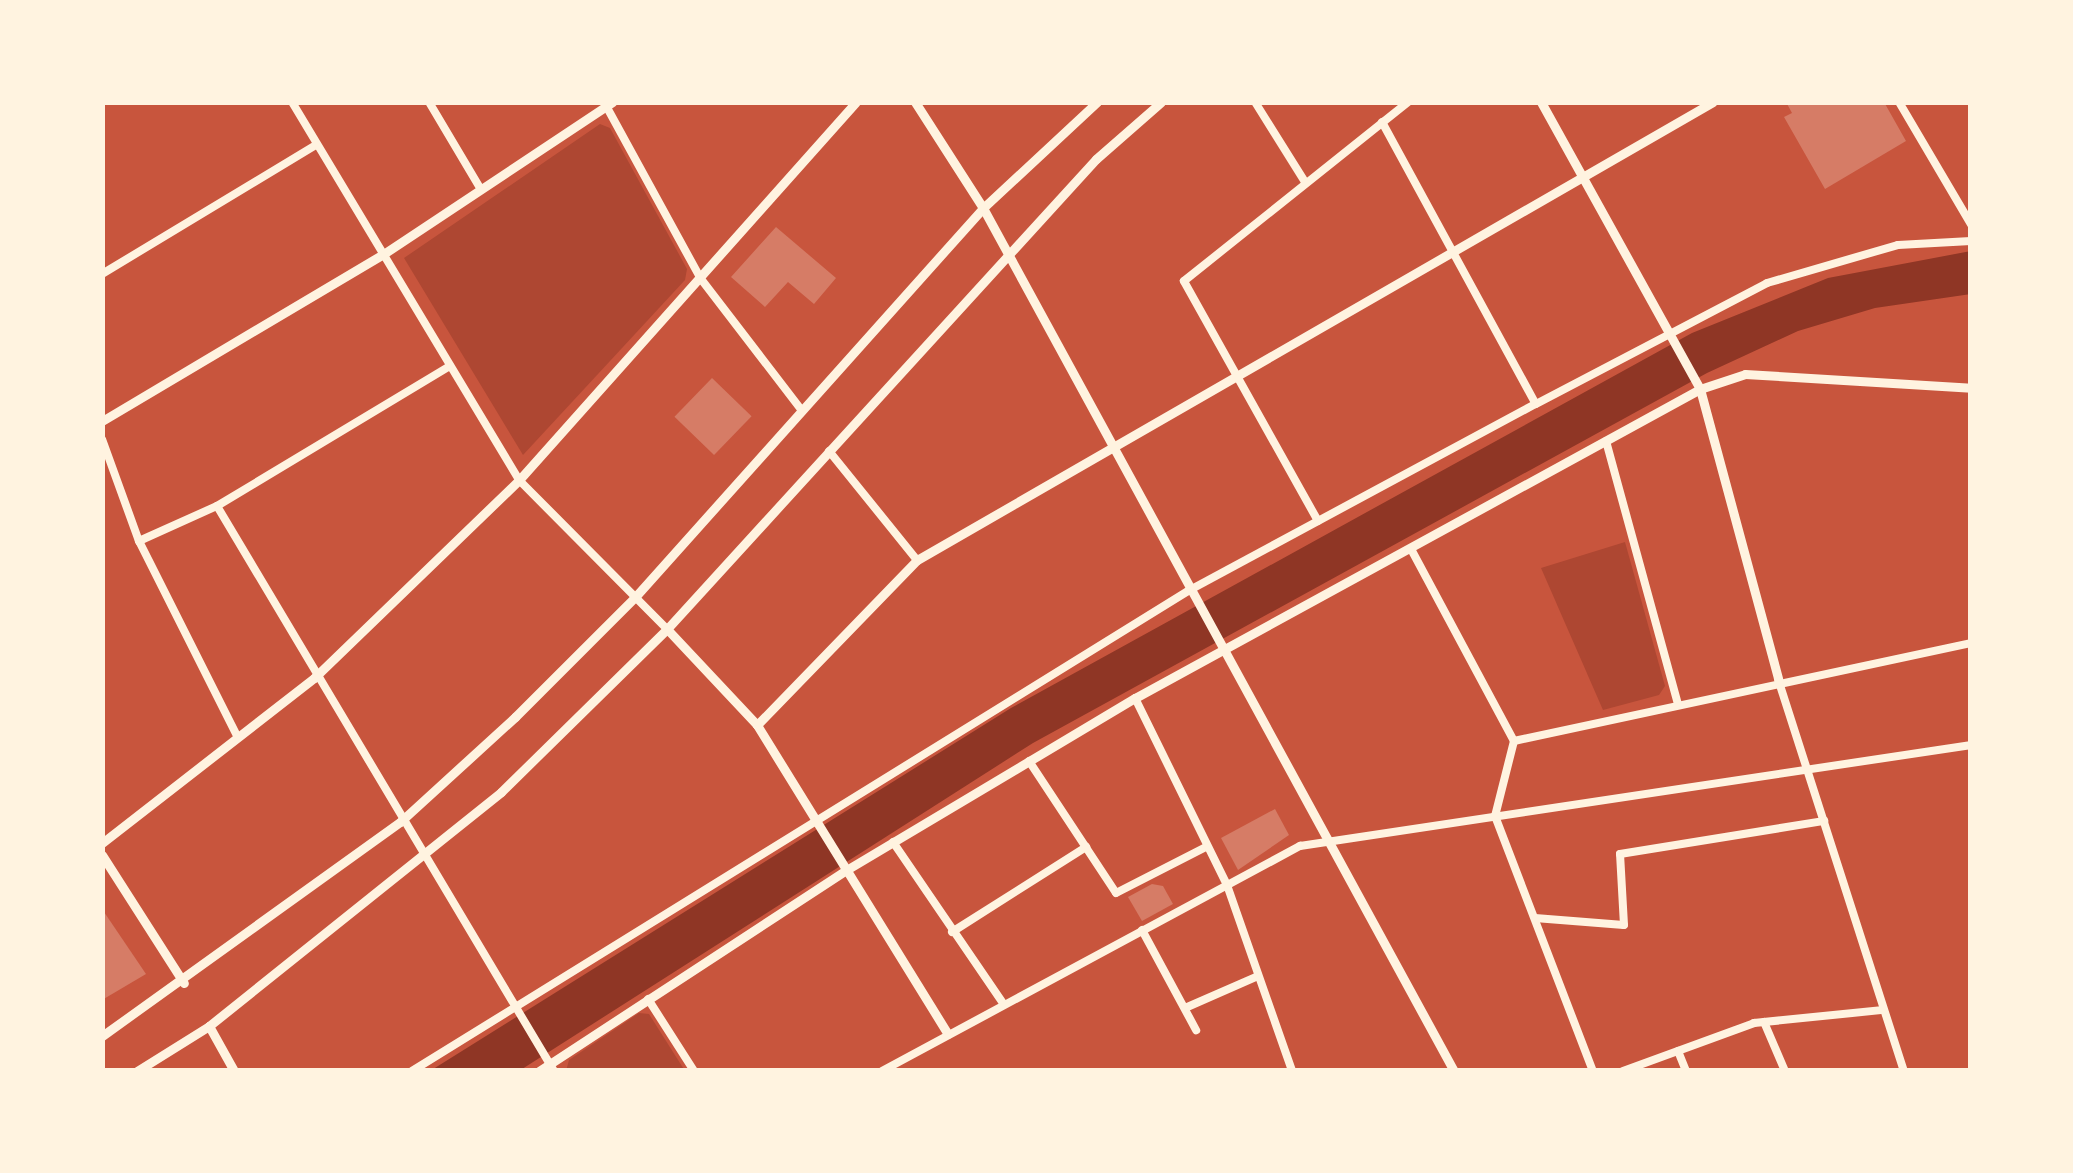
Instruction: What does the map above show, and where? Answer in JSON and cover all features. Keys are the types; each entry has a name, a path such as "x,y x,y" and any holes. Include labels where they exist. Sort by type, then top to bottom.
{"street":[{"path":"292,102 519,480 757,724 948,1034"},
{"path":"429,102 480,188"},
{"path":"102,843 314,678 519,480 856,102"},
{"path":"915,102 983,208 1220,650 1454,1071"},
{"path":"102,1036 184,983 400,822 636,596 983,208 1097,102"},
{"path":"137,1071 209,1026 424,858 667,629 1008,255 1161,102"},
{"path":"1255,102 1305,182"},
{"path":"1318,521 1242,374 1184,281 1408,102"},
{"path":"1541,102 1676,333 1700,389 1778,679 1904,1071"},
{"path":"757,724 917,560 1713,102"},
{"path":"1899,102 1971,224"},
{"path":"102,421 385,253 607,103 701,279 800,408"},
{"path":"1382,122 1536,404"},
{"path":"102,274 316,145"},
{"path":"412,1071 1188,591 1536,404 1767,284 1898,244 1971,242"},
{"path":"139,541 217,506 448,368"},
{"path":"539,1071 552,1068 648,999 848,869 1136,698 1700,389 1745,374 1971,388"},
{"path":"102,440 139,541 239,740"},
{"path":"1606,441 1677,701"},
{"path":"829,452 917,560"},
{"path":"217,506 314,678 552,1068"},
{"path":"1411,549 1514,741 1495,816 1593,1071"},
{"path":"1514,741 1778,679 1971,643"},
{"path":"1136,698 1227,885 1292,1071"},
{"path":"882,1071 1300,846 1806,766 1971,745"},
{"path":"1029,761 1116,893 1207,847"},
{"path":"1534,918 1624,925 1620,854 1824,821"},
{"path":"893,842 1004,1003"},
{"path":"952,932 1086,847"},
{"path":"102,855 184,983"},
{"path":"1142,930 1196,1030"},
{"path":"1185,1008 1256,977"},
{"path":"648,999 694,1071"},
{"path":"1623,1071 1764,1022 1883,1010"},
{"path":"1764,1022 1785,1071"},
{"path":"209,1026 234,1071"},
{"path":"1678,1051 1686,1071"}],"shaded area":[{"path":"600,124 610,128 687,269 685,280 523,455 404,258"},
{"path":"1971,251 1971,294 1875,308 1798,331 1707,373 1033,743 519,1071 430,1071 1011,708 1692,333 1828,278"},
{"path":"1625,542 1665,686 1659,695 1603,710 1541,568"},
{"path":"639,1013 649,1014 685,1071 566,1071 569,1060"}],"building":[{"path":"1786,102 1884,102 1906,141 1825,189 1784,117 1792,113"},
{"path":"776,227 836,278 814,304 788,282 765,307 731,277"},
{"path":"712,378 752,416 714,455 674,417"},
{"path":"1275,809 1289,835 1238,870 1221,838"},
{"path":"1152,884 1163,886 1173,904 1142,921 1128,897"},
{"path":"102,909 146,974 102,1000"}]}
